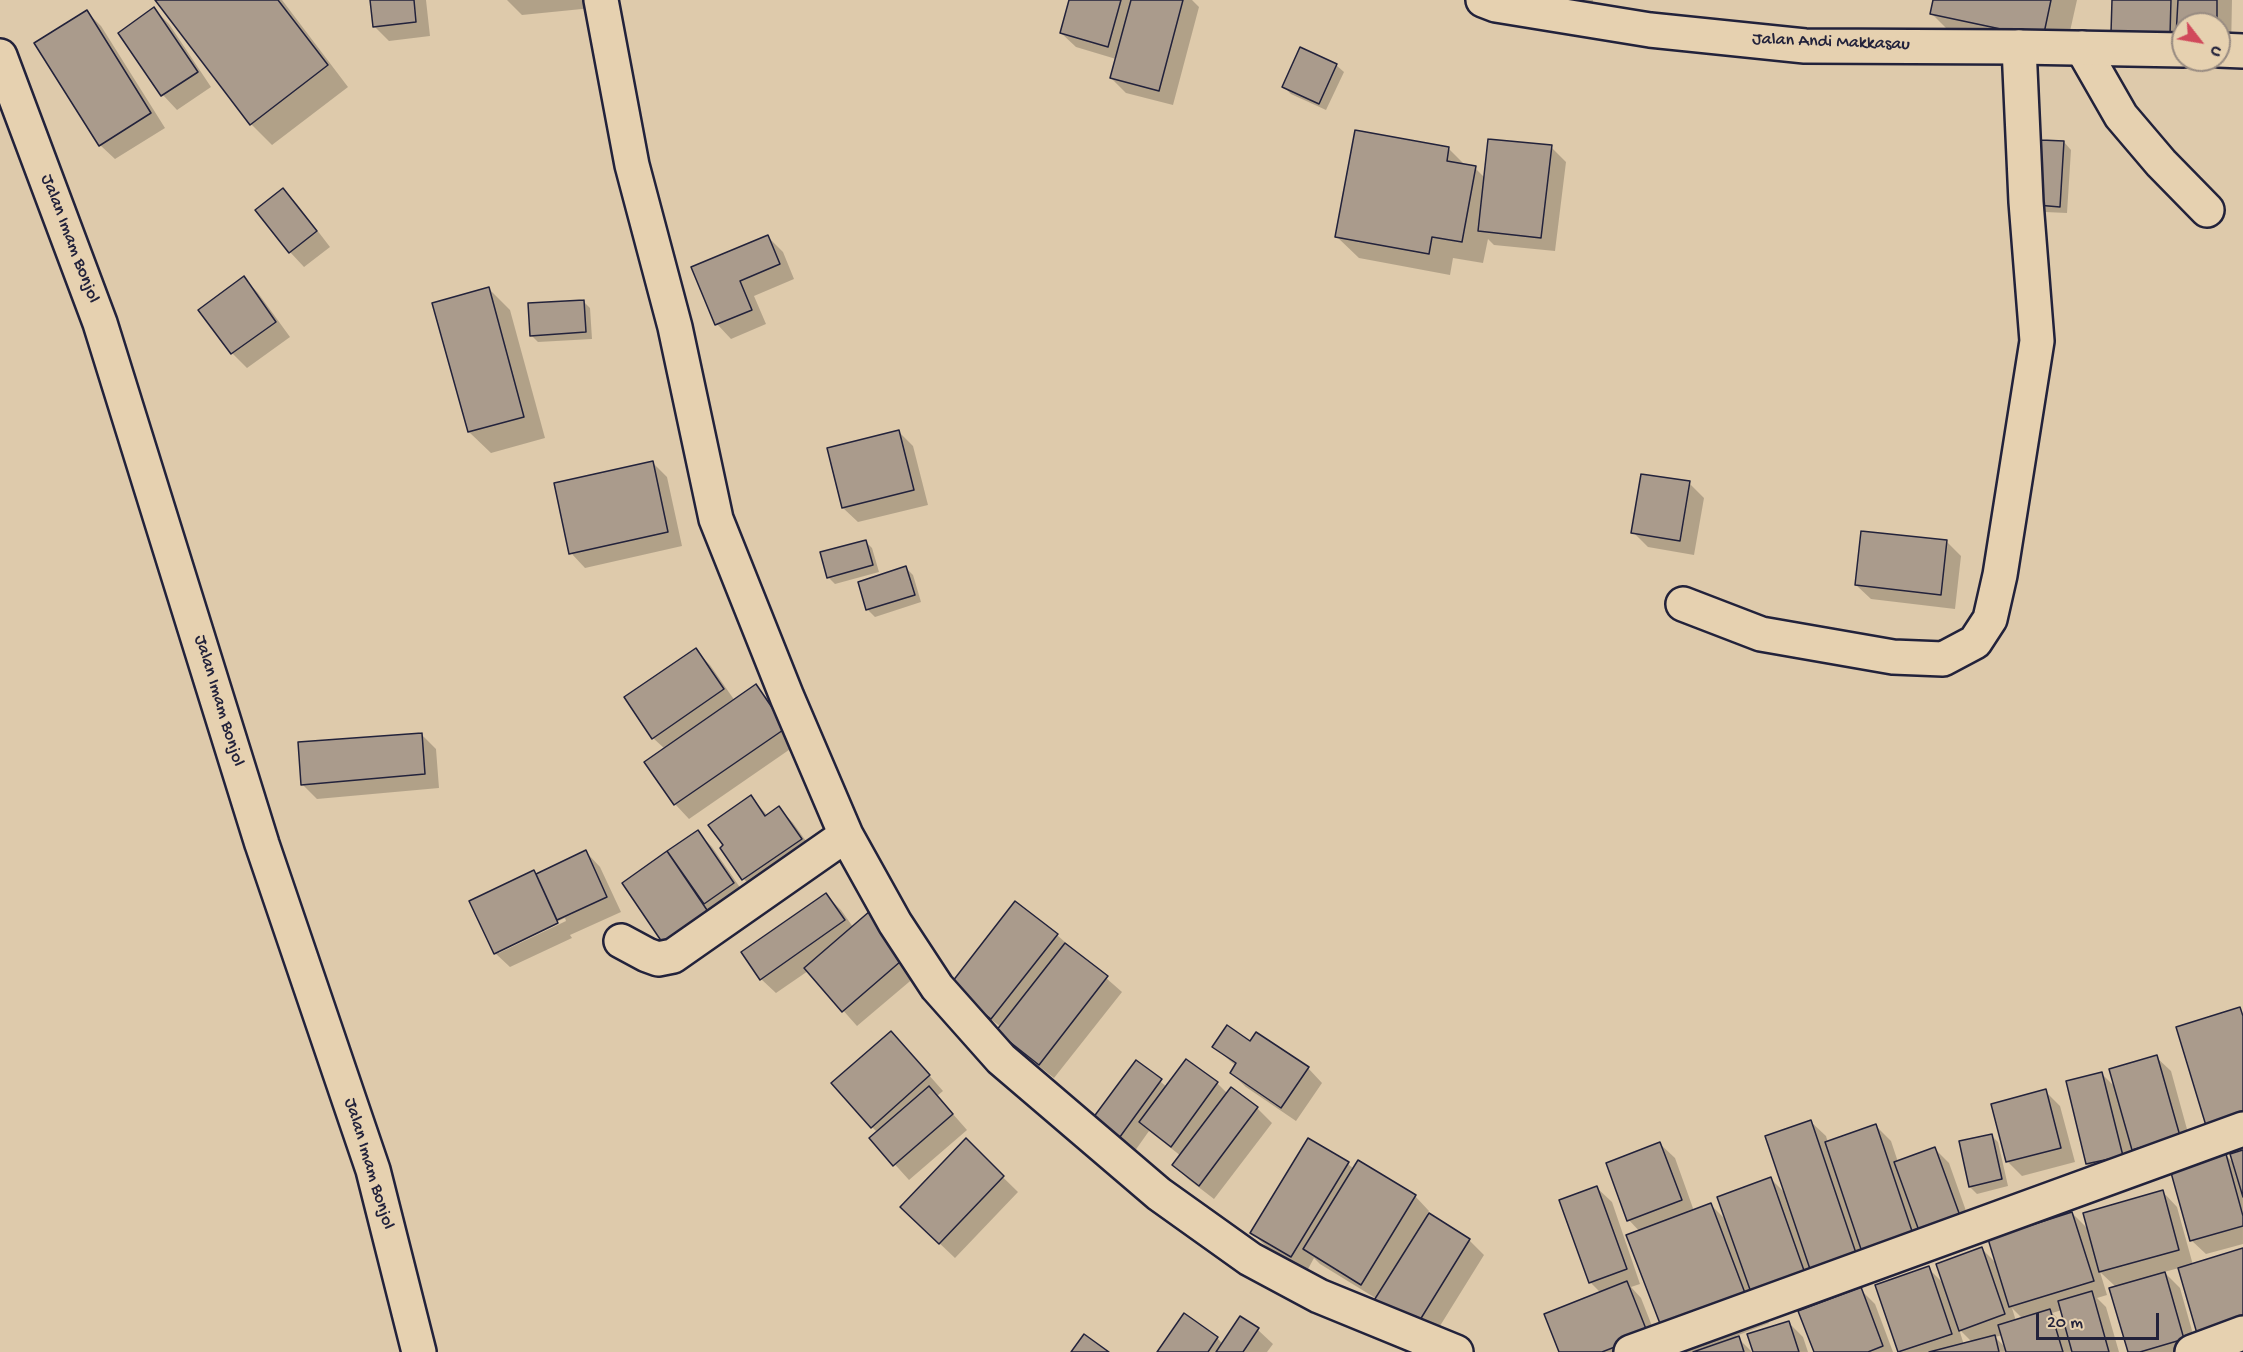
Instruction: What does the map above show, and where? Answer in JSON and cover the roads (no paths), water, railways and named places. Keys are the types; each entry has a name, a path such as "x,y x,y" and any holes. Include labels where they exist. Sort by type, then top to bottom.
{"street":[{"path":"601,0 632,165 675,327 716,519 787,697 846,835 895,923 937,987 1001,1059 1150,1186 1250,1259 1319,1296 1456,1352"},
{"name":"Jalan Andi Makkasau","path":"1483,0 1496,5 1650,30 1805,46 2019,46 2171,50"},
{"path":"1683,604 1761,634 1893,657 1942,659 1975,642 1990,619 2000,575 2037,341 2026,202 2019,46"},
{"path":"2082,48 2121,116 2161,163 2207,210"},
{"name":"Jalan Imam Bonjol","path":"0,56 100,323 262,844 373,1170 419,1352"},
{"path":"621,941 647,955 658,958 673,956 846,835"},
{"path":"1631,1352 2243,1129"},
{"path":"2192,1352 2243,1333"}]}
